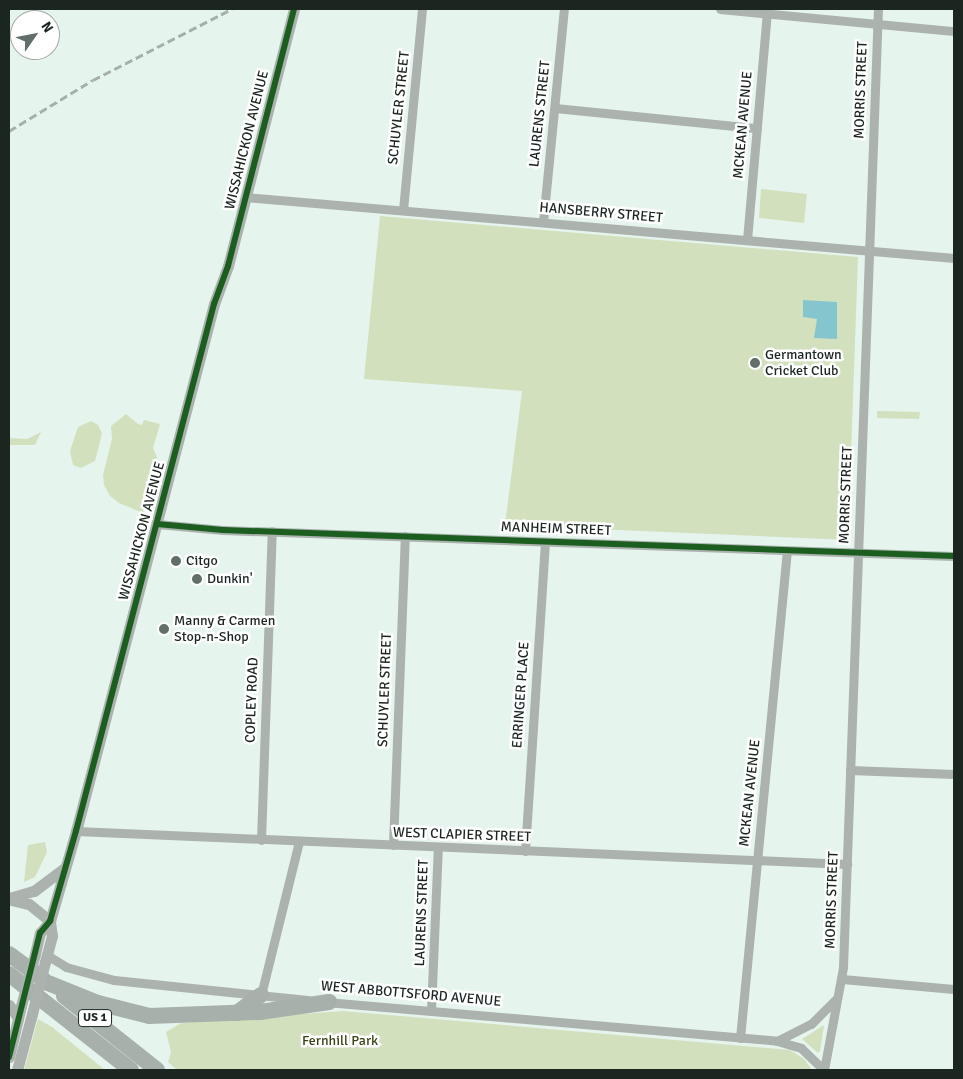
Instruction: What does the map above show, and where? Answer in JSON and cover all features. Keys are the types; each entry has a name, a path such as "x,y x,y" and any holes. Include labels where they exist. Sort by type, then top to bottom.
{"highway":[{"name":"US 1","path":"9,954 157,1070"},
{"name":"US 1","path":"9,974 131,1070"},
{"path":"48,983 135,1014 170,1017 236,1013 329,1002"},
{"path":"236,1013 261,995"}],"street":[{"name":"WISSAHICKON AVENUE","path":"17,1070 32,1014 42,957 40,933 50,921 76,831 294,9"},
{"name":"SCHUYLER STREET","path":"403,210 422,9"},
{"name":"LAURENS STREET","path":"544,222 564,9"},
{"path":"720,9 954,31"},
{"name":"MORRIS STREET","path":"824,1070 842,979 878,9"},
{"name":"MCKEAN AVENUE","path":"747,240 767,13"},
{"path":"555,108 757,128"},
{"name":"HANSBERRY STREET","path":"245,197 954,258"},
{"name":"MANHEIM STREET","path":"157,524 272,532 954,556"},
{"name":"COPLEY ROAD","path":"261,840 272,532"},
{"name":"SCHUYLER STREET","path":"393,846 405,536"},
{"name":"ERRINGER PLACE","path":"525,851 545,542"},
{"name":"MCKEAN AVENUE","path":"740,1038 787,550"},
{"path":"850,770 954,774"},
{"name":"WEST CLAPIER STREET","path":"76,831 847,864"},
{"path":"261,995 299,841"},
{"name":"LAURENS STREET","path":"431,1011 438,847"},
{"path":"9,899 34,891 66,866"},
{"path":"9,899 29,904 50,921"},
{"name":"WISSAHICKON AVENUE","path":"9,1057 21,1006 42,957"},
{"name":"WEST ABBOTTSFORD AVENUE","path":"42,957 66,967 114,980 329,1002 777,1041 800,1048 824,1070"},
{"path":"842,979 954,989"},
{"path":"777,1041 811,1024 839,995"},
{"path":"9,1005 18,1018"}],"green space":[{"path":"761,189 807,194 804,223 759,218"},
{"name":"Germantown Cricket Club","path":"380,216 858,257 848,540 505,525 522,391 364,379"},
{"path":"877,411 920,412 919,419 877,418"},
{"path":"126,414 138,424 142,425 144,420 160,424 153,448 157,457 143,513 119,503 110,496 104,485 103,475 112,439 111,426"},
{"path":"91,421 98,425 102,433 95,461 81,468 73,465 70,451 78,427"},
{"path":"41,432 35,445 9,445 9,438 27,439"},
{"path":"45,842 47,852 35,877 24,882 28,845"},
{"name":"Fernhill Park","path":"343,1011 790,1050 804,1059 812,1070 177,1070 168,1062 171,1052 166,1032 181,1023"},
{"path":"38,1019 52,1027 105,1070 24,1070"},
{"path":"824,1025 820,1051 818,1053 802,1039"}],"water":[{"path":"803,300 837,302 837,339 814,338 817,319 803,317"},
{"path":"816,351 835,351 835,361 816,360"}],"railway":[{"path":"9,131 93,80 232,9"}],"cycle path":[{"path":"9,1057 40,933 50,921 76,831 214,304 228,266 294,9"},
{"path":"157,524 223,530 954,556"}],"place":[{"name":"Germantown Cricket Club","path":"755,363"},
{"name":"Citgo","path":"176,561"},
{"name":"Dunkin'","path":"197,579"},
{"name":"Manny & Carmen Stop-n-Shop","path":"164,629"}]}
